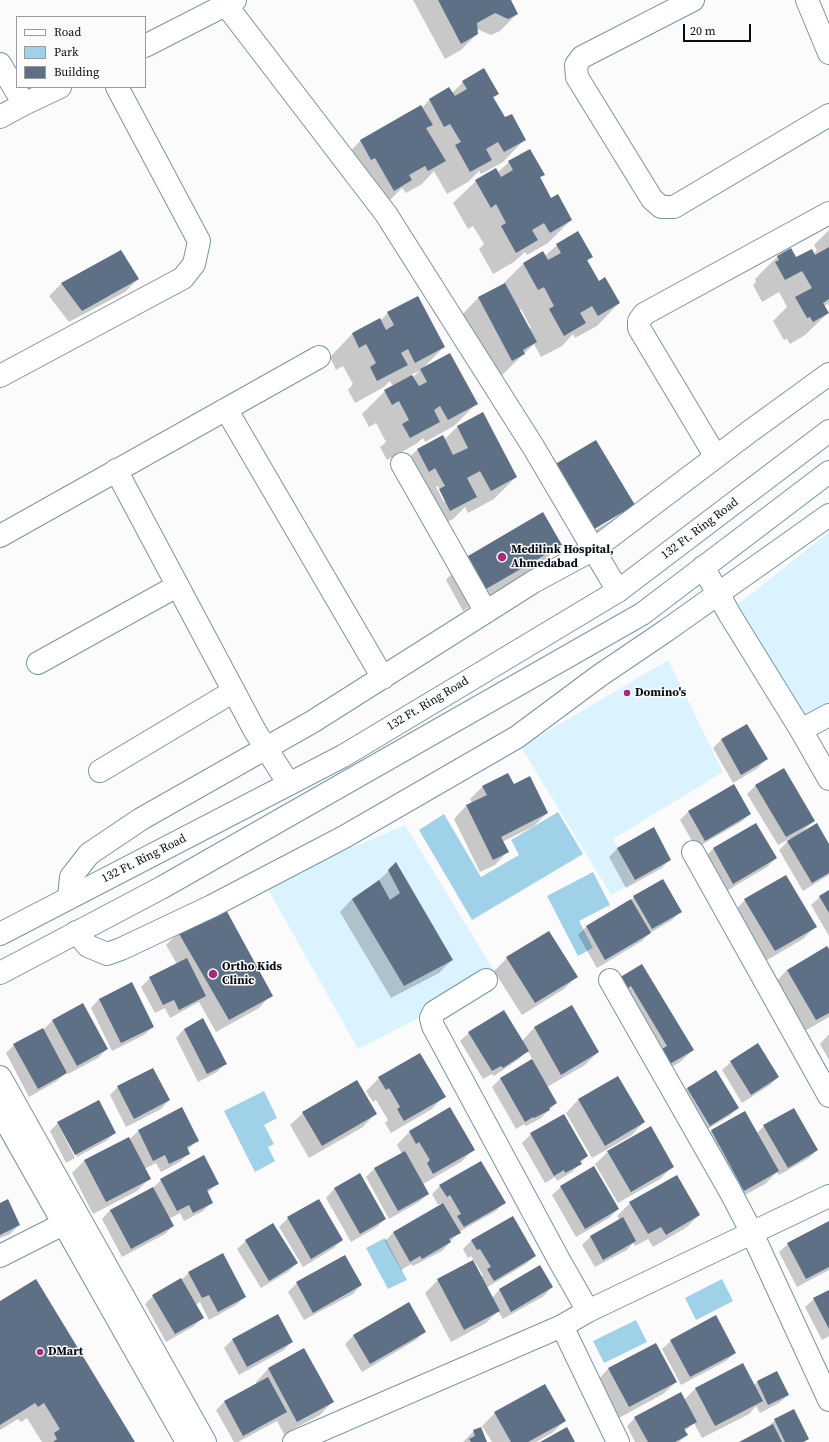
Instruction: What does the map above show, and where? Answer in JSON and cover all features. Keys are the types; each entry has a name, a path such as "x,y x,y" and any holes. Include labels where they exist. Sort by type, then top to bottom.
{"street":[{"path":"693,0 582,57 576,65 577,77 652,199 661,208 674,208 829,115"},
{"path":"807,0 829,53"},
{"path":"146,45 230,2 386,214 534,448 618,591"},
{"path":"0,64 24,104"},
{"path":"0,117 58,88"},
{"path":"0,376 183,278 194,264 199,241 118,88"},
{"path":"716,457 639,328 639,321 644,314 829,213"},
{"path":"0,536 319,357"},
{"path":"69,898 71,877 89,854 141,819 312,722 533,582 594,549 829,374"},
{"path":"226,409 383,678"},
{"name":"132 Ft. Ring Road","path":"0,934 343,756 618,591 829,430"},
{"path":"402,464 486,612"},
{"path":"116,470 234,691 266,748 289,784"},
{"path":"0,973 161,888 642,614 829,472"},
{"path":"76,932 88,946 107,954 121,949 212,906 344,837 516,736 829,515"},
{"path":"703,567 717,593 801,730 829,779"},
{"path":"38,663 177,586"},
{"path":"100,771 234,691"},
{"path":"801,730 829,715"},
{"path":"693,852 829,1096"},
{"path":"486,980 434,1012 431,1018 432,1026 588,1311"},
{"path":"610,980 730,1190 752,1232 829,1400"},
{"path":"0,1077 71,1220 186,1442"},
{"path":"0,1111 71,1220 205,1442"},
{"path":"294,1442 562,1326 588,1311 829,1196"},
{"path":"0,1256 71,1220"},
{"path":"562,1326 618,1442"}],"shaded area":[{"path":"829,532 829,703 790,724 734,607"},
{"path":"668,660 723,772 613,839 634,882 611,895 521,747"},
{"path":"405,825 498,977 358,1049 265,884"}],"green space":[{"path":"558,812 583,854 472,920 419,830 444,814 481,877 519,855 511,840"},
{"path":"593,872 610,905 579,921 593,948 578,956 547,896"},
{"path":"264,1091 277,1118 264,1125 274,1144 268,1147 275,1161 255,1172 224,1111"},
{"path":"385,1238 407,1280 388,1289 366,1248"},
{"path":"722,1279 733,1301 696,1320 685,1298"},
{"path":"636,1320 647,1342 604,1363 593,1341"}],"building":[{"path":"438,0 511,0 518,14 508,19 495,13 477,23 478,34 461,44"},
{"path":"484,68 499,94 493,97 505,117 512,114 526,140 504,152 498,142 486,149 492,160 470,172 455,145 461,142 450,124 444,127 429,99 449,87 455,96 467,89 462,81"},
{"path":"421,105 433,125 426,128 446,161 428,171 425,166 409,175 412,180 394,191 375,158 371,160 360,140"},
{"path":"530,149 545,175 540,177 551,198 558,194 572,220 550,233 544,223 532,230 538,240 516,253 501,226 506,223 496,204 491,208 475,180 496,168 501,177 513,170 508,161"},
{"path":"578,231 593,257 587,260 599,281 605,277 620,303 598,316 592,306 580,313 586,323 564,336 549,309 554,306 544,287 538,290 523,263 543,251 548,260 561,253 556,244"},
{"path":"829,247 829,299 823,303 829,313 813,322 810,317 807,318 795,297 812,288 802,271 785,280 775,262 779,260 777,256 791,248 796,257 812,249 815,255"},
{"path":"121,250 139,279 82,311 61,283"},
{"path":"505,283 537,342 523,350 525,354 512,361 478,297"},
{"path":"418,296 445,347 415,363 408,349 401,353 408,365 377,381 370,367 376,363 366,344 359,348 352,333 380,318 386,330 394,325 387,312"},
{"path":"450,353 478,404 448,420 440,406 434,410 440,422 410,438 402,424 409,420 399,401 392,405 384,390 412,375 419,386 427,382 420,369"},
{"path":"483,412 517,477 491,491 480,471 467,478 477,497 450,511 439,489 445,486 435,468 429,472 417,449 443,435 453,455 468,448 457,426"},
{"path":"596,440 635,505 591,531 552,466"},
{"path":"543,512 562,545 486,589 468,556"},
{"path":"747,724 768,759 741,775 721,739"},
{"path":"784,768 815,821 786,837 755,785"},
{"path":"508,773 514,784 530,776 548,813 501,837 509,852 493,860 466,805 487,795 482,786"},
{"path":"734,784 751,814 705,841 688,811"},
{"path":"756,823 777,858 733,884 713,848"},
{"path":"817,823 829,844 829,873 812,883 787,841"},
{"path":"654,827 671,860 635,880 617,848"},
{"path":"396,862 453,960 404,986 352,899 379,880 390,900 400,893 388,870"},
{"path":"786,875 817,927 775,951 744,899"},
{"path":"663,879 682,912 652,929 633,896"},
{"path":"829,890 829,913 819,896"},
{"path":"631,899 651,933 605,960 586,926"},
{"path":"224,906 273,996 229,1020 178,932"},
{"path":"549,931 578,977 535,1003 506,957"},
{"path":"827,946 829,949 829,1013 816,1020 787,970"},
{"path":"187,958 206,996 179,1010 174,1000 163,1005 149,977"},
{"path":"642,964 694,1050 668,1065 660,1050 667,1046 631,986 624,991 617,979"},
{"path":"132,982 154,1027 121,1043 99,999"},
{"path":"83,1003 108,1049 77,1066 52,1020"},
{"path":"572,1005 599,1052 561,1075 534,1027"},
{"path":"504,1010 529,1051 503,1068 501,1066 492,1071 468,1032"},
{"path":"203,1018 227,1064 207,1074 184,1029"},
{"path":"43,1028 67,1073 38,1089 13,1044"},
{"path":"758,1043 779,1077 751,1095 730,1061"},
{"path":"420,1053 446,1097 404,1121 397,1109 400,1107 389,1088 386,1090 378,1077"},
{"path":"532,1059 557,1103 549,1108 550,1110 525,1122 500,1078"},
{"path":"153,1068 170,1100 134,1119 117,1086"},
{"path":"716,1070 739,1108 710,1126 687,1088"},
{"path":"618,1076 645,1122 605,1146 578,1099"},
{"path":"357,1080 377,1114 322,1146 302,1112"},
{"path":"99,1100 116,1133 75,1155 57,1122"},
{"path":"182,1107 199,1141 187,1147 190,1154 169,1164 165,1155 153,1161 138,1130"},
{"path":"450,1107 475,1150 433,1174 427,1163 430,1160 419,1142 416,1144 409,1131"},
{"path":"794,1108 818,1150 788,1168 763,1125"},
{"path":"745,1111 779,1171 744,1191 711,1130"},
{"path":"564,1114 588,1156 580,1161 582,1164 565,1173 564,1170 554,1176 530,1133"},
{"path":"651,1126 674,1167 631,1192 607,1151"},
{"path":"129,1137 151,1179 106,1202 84,1160"},
{"path":"405,1151 429,1194 398,1211 374,1168"},
{"path":"204,1155 219,1184 207,1190 213,1203 193,1213 189,1205 177,1211 160,1179"},
{"path":"481,1161 506,1203 464,1227 457,1216 461,1214 450,1195 447,1197 439,1185"},
{"path":"594,1166 619,1209 585,1229 560,1186"},
{"path":"360,1173 386,1219 360,1234 334,1188"},
{"path":"677,1175 700,1215 666,1235 661,1227 648,1234 629,1202"},
{"path":"153,1187 174,1226 131,1249 110,1210"},
{"path":"8,1199 20,1225 0,1235 0,1203"},
{"path":"319,1199 343,1240 311,1259 287,1217"},
{"path":"443,1203 461,1233 449,1239 451,1242 422,1259 420,1256 410,1262 393,1232"},
{"path":"513,1216 536,1256 494,1281 487,1269 491,1267 480,1249 477,1250 471,1240"},
{"path":"623,1217 636,1241 603,1260 590,1236"},
{"path":"829,1221 829,1267 806,1279 787,1243"},
{"path":"273,1223 298,1263 269,1281 245,1240"},
{"path":"223,1253 246,1297 218,1312 209,1295 202,1298 188,1272"},
{"path":"345,1255 362,1285 313,1313 296,1282"},
{"path":"473,1260 500,1311 464,1330 437,1279"},
{"path":"540,1265 553,1287 511,1312 499,1289"},
{"path":"181,1278 204,1318 175,1334 152,1295"},
{"name":"DMart","path":"36,1279 135,1442 53,1442 57,1439 54,1433 60,1429 44,1403 38,1407 35,1403 0,1425 0,1301"},
{"path":"829,1290 829,1329 813,1298"},
{"path":"409,1302 426,1332 370,1364 353,1335"},
{"path":"278,1314 293,1342 247,1367 232,1339"},
{"path":"716,1315 736,1353 690,1377 670,1340"},
{"path":"656,1343 677,1382 629,1407 608,1368"},
{"path":"304,1348 334,1402 297,1422 268,1368"},
{"path":"743,1363 763,1401 715,1426 695,1388"},
{"path":"777,1371 789,1395 768,1405 757,1381"},
{"path":"268,1377 287,1412 243,1436 224,1401"},
{"path":"545,1384 566,1421 528,1442 511,1442 494,1412"},
{"path":"681,1392 697,1422 684,1429 688,1435 675,1442 648,1442 634,1417"},
{"path":"794,1409 809,1439 803,1442 785,1442 774,1419"},
{"path":"773,1424 782,1442 739,1442"},
{"path":"481,1427 487,1442 471,1442 469,1439 475,1436 473,1430"},
{"path":"567,1427 575,1442 540,1442"}],"place":[{"name":"Medilink Hospital, Ahmedabad","path":"502,557"},
{"name":"Domino's","path":"627,693"},
{"name":"Ortho Kids Clinic","path":"213,974"},
{"name":"DMart","path":"40,1352"}]}
